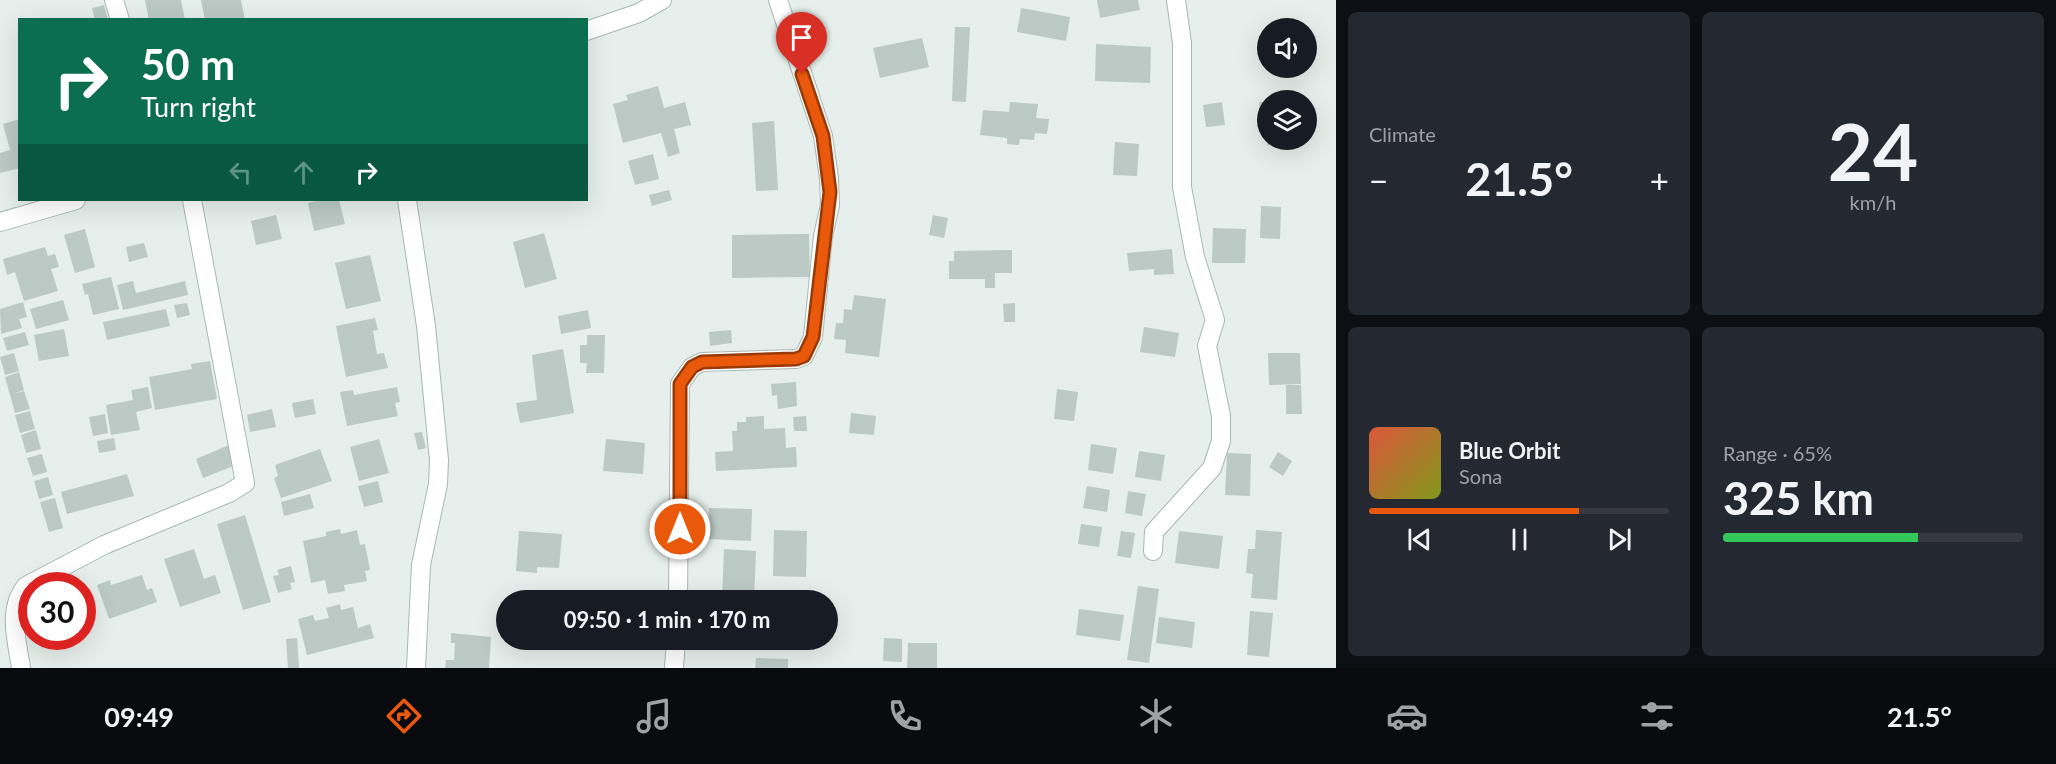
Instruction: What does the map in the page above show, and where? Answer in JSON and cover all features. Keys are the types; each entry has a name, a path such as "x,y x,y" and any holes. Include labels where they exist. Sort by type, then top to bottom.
{"street":[{"path":"114,0 119,18"},
{"path":"588,30 639,13 662,0"},
{"path":"678,590 680,384 692,367 702,362 796,359 804,356 813,337 823,236 830,205 829,178 823,136 778,0"},
{"path":"1154,551 1155,532 1212,468 1221,441 1221,416 1207,346 1215,320 1195,257 1182,187 1182,43 1176,0"},
{"path":"0,222 73,201"},
{"path":"21,668 14,618 20,593 26,586 104,545 229,493 245,483 192,201"},
{"path":"407,201 426,326 439,460 438,484 421,565 416,668"},
{"path":"674,668 675,650"}],"building":[{"path":"145,0 181,0 185,18 149,18"},
{"path":"201,0 241,0 245,18 205,18"},
{"path":"1097,0 1138,0 1140,10 1100,18"},
{"path":"104,5 107,18 94,18 92,8"},
{"path":"1021,8 1070,17 1066,41 1017,32"},
{"path":"955,27 970,27 966,102 952,101"},
{"path":"922,38 929,67 880,78 873,48"},
{"path":"1096,44 1151,47 1150,83 1095,81"},
{"path":"658,86 664,108 685,102 691,125 674,129 680,153 668,157 661,133 623,143 613,104 628,100 626,95"},
{"path":"1010,102 1038,104 1036,118 1049,119 1047,134 1035,133 1034,140 1020,139 1019,145 1007,144 1007,138 980,135 983,110 1009,112"},
{"path":"1222,102 1225,125 1206,127 1203,105"},
{"path":"18,120 18,168 0,173 0,153 10,150 3,124"},
{"path":"774,121 778,190 756,191 752,123"},
{"path":"1115,142 1139,144 1137,176 1113,175"},
{"path":"653,154 659,179 635,185 628,161"},
{"path":"669,190 672,200 652,206 649,195"},
{"path":"339,201 345,224 314,231 308,203"},
{"path":"1261,206 1281,207 1280,239 1260,238"},
{"path":"276,215 282,239 256,245 251,221"},
{"path":"933,215 948,218 944,238 929,235"},
{"path":"1213,228 1246,229 1245,263 1212,263"},
{"path":"85,229 95,267 75,273 64,235"},
{"path":"544,233 557,279 525,288 513,242"},
{"path":"809,234 810,277 732,278 732,235"},
{"path":"144,243 148,257 129,262 126,247"},
{"path":"45,247 48,256 55,254 59,267 51,269 58,291 24,301 15,272 7,275 3,259"},
{"path":"1172,249 1174,274 1154,275 1154,269 1129,271 1127,253"},
{"path":"1012,250 1012,273 995,273 995,288 985,288 985,279 949,279 949,261 954,261 954,251"},
{"path":"370,255 381,301 346,309 335,263"},
{"path":"111,277 119,309 93,315 88,294 85,295 82,284"},
{"path":"133,281 136,293 185,281 188,295 123,310 117,285"},
{"path":"854,295 886,299 879,357 845,353 846,340 834,339 836,323 843,323 844,309 852,310"},
{"path":"63,300 69,320 36,329 30,309"},
{"path":"23,302 27,317 19,319 22,328 1,334 0,309"},
{"path":"187,303 190,315 177,318 174,305"},
{"path":"1015,303 1015,322 1004,322 1003,304"},
{"path":"166,309 170,326 107,340 103,322"},
{"path":"588,310 591,328 561,334 558,316"},
{"path":"375,318 378,330 373,331 377,354 384,353 388,368 346,377 336,326"},
{"path":"1144,327 1179,333 1175,357 1140,352"},
{"path":"64,329 69,356 39,361 34,335"},
{"path":"731,330 732,343 710,346 709,332"},
{"path":"25,332 29,345 7,351 3,338"},
{"path":"587,335 605,335 604,373 586,373 587,363 580,363 580,345 587,345"},
{"path":"563,349 574,413 520,423 516,403 537,400 532,355"},
{"path":"14,353 19,371 5,375 0,357"},
{"path":"1268,353 1300,353 1301,384 1269,385"},
{"path":"210,361 217,399 155,410 149,377 192,369 191,364"},
{"path":"19,372 24,390 13,394 24,391 30,409 15,413 5,377"},
{"path":"796,382 797,406 778,409 777,395 772,396 771,384"},
{"path":"1286,385 1301,385 1302,414 1286,414"},
{"path":"148,387 152,408 136,412 140,430 111,435 106,405 133,400 131,390"},
{"path":"397,387 400,402 395,403 398,416 347,426 340,392 353,390 354,395"},
{"path":"1057,389 1078,392 1074,421 1054,419"},
{"path":"313,399 316,414 295,418 292,403"},
{"path":"272,409 276,427 250,432 247,415"},
{"path":"30,411 35,429 20,433 15,415"},
{"path":"851,413 876,416 874,435 849,433"},
{"path":"105,414 108,433 93,436 89,417"},
{"path":"764,416 764,429 785,428 786,448 796,447 797,467 716,471 715,452 733,451 732,431 737,431 737,422 746,422 746,417"},
{"path":"806,416 807,431 794,431 793,417"},
{"path":"36,430 41,449 26,453 21,435"},
{"path":"422,432 426,448 418,450 414,433"},
{"path":"114,438 116,450 99,453 97,441"},
{"path":"379,439 389,473 359,481 350,447"},
{"path":"606,439 645,443 643,474 603,471"},
{"path":"1091,444 1117,448 1113,474 1088,470"},
{"path":"229,445 236,465 203,478 196,459"},
{"path":"320,449 332,481 281,498 274,478 278,476 275,465"},
{"path":"1139,451 1165,455 1161,481 1135,477"},
{"path":"1278,452 1292,461 1283,476 1269,467"},
{"path":"1227,453 1251,454 1250,496 1225,495"},
{"path":"42,454 47,472 33,476 27,458"},
{"path":"127,474 134,496 67,514 61,492"},
{"path":"48,477 53,495 39,499 34,481"},
{"path":"378,481 383,502 364,507 358,486"},
{"path":"1087,486 1110,490 1107,512 1083,508"},
{"path":"1128,491 1146,494 1142,516 1125,513"},
{"path":"310,494 314,508 284,516 281,502"},
{"path":"55,498 63,528 49,532 40,502"},
{"path":"709,508 752,509 751,541 708,539"},
{"path":"245,515 271,602 243,610 217,524"},
{"path":"1081,524 1102,527 1099,547 1078,544"},
{"path":"340,529 341,534 357,530 360,545 365,544 370,570 365,571 367,581 344,585 345,591 328,594 325,580 311,583 303,541 326,536 326,532"},
{"path":"774,530 807,531 806,577 773,576"},
{"path":"1256,530 1282,532 1277,600 1251,598 1253,574 1246,573 1248,549 1255,549"},
{"path":"519,531 562,534 559,568 537,567 537,573 516,571"},
{"path":"1121,531 1135,533 1131,558 1117,556"},
{"path":"1179,531 1223,536 1219,569 1175,563"},
{"path":"194,549 204,579 215,575 221,593 180,607 164,559"},
{"path":"724,549 756,551 754,590 722,590"},
{"path":"291,566 295,582 290,583 292,589 278,593 273,576 279,575 277,570"},
{"path":"142,575 147,590 152,588 157,602 109,619 97,585 110,580 111,585"},
{"path":"1138,586 1159,589 1149,663 1127,660"},
{"path":"340,604 341,610 353,607 358,628 370,624 374,638 307,655 298,619 313,615 315,621 329,618 326,608"},
{"path":"1079,609 1124,615 1120,641 1076,635"},
{"path":"1250,611 1273,613 1269,657 1247,655"},
{"path":"1159,617 1195,622 1192,648 1156,643"},
{"path":"451,633 491,637 489,668 445,668 446,660 454,660 455,643 451,643"},
{"path":"297,638 299,668 288,668 286,639"},
{"path":"884,638 902,639 902,662 883,661"},
{"path":"908,643 937,643 937,668 907,668"},
{"path":"756,658 788,659 788,668 755,668"}],"route":[{"path":"680,529 680,384 692,367 702,362 796,359 804,356 813,337 823,236 830,205 830,192 823,136 802,74"}]}
